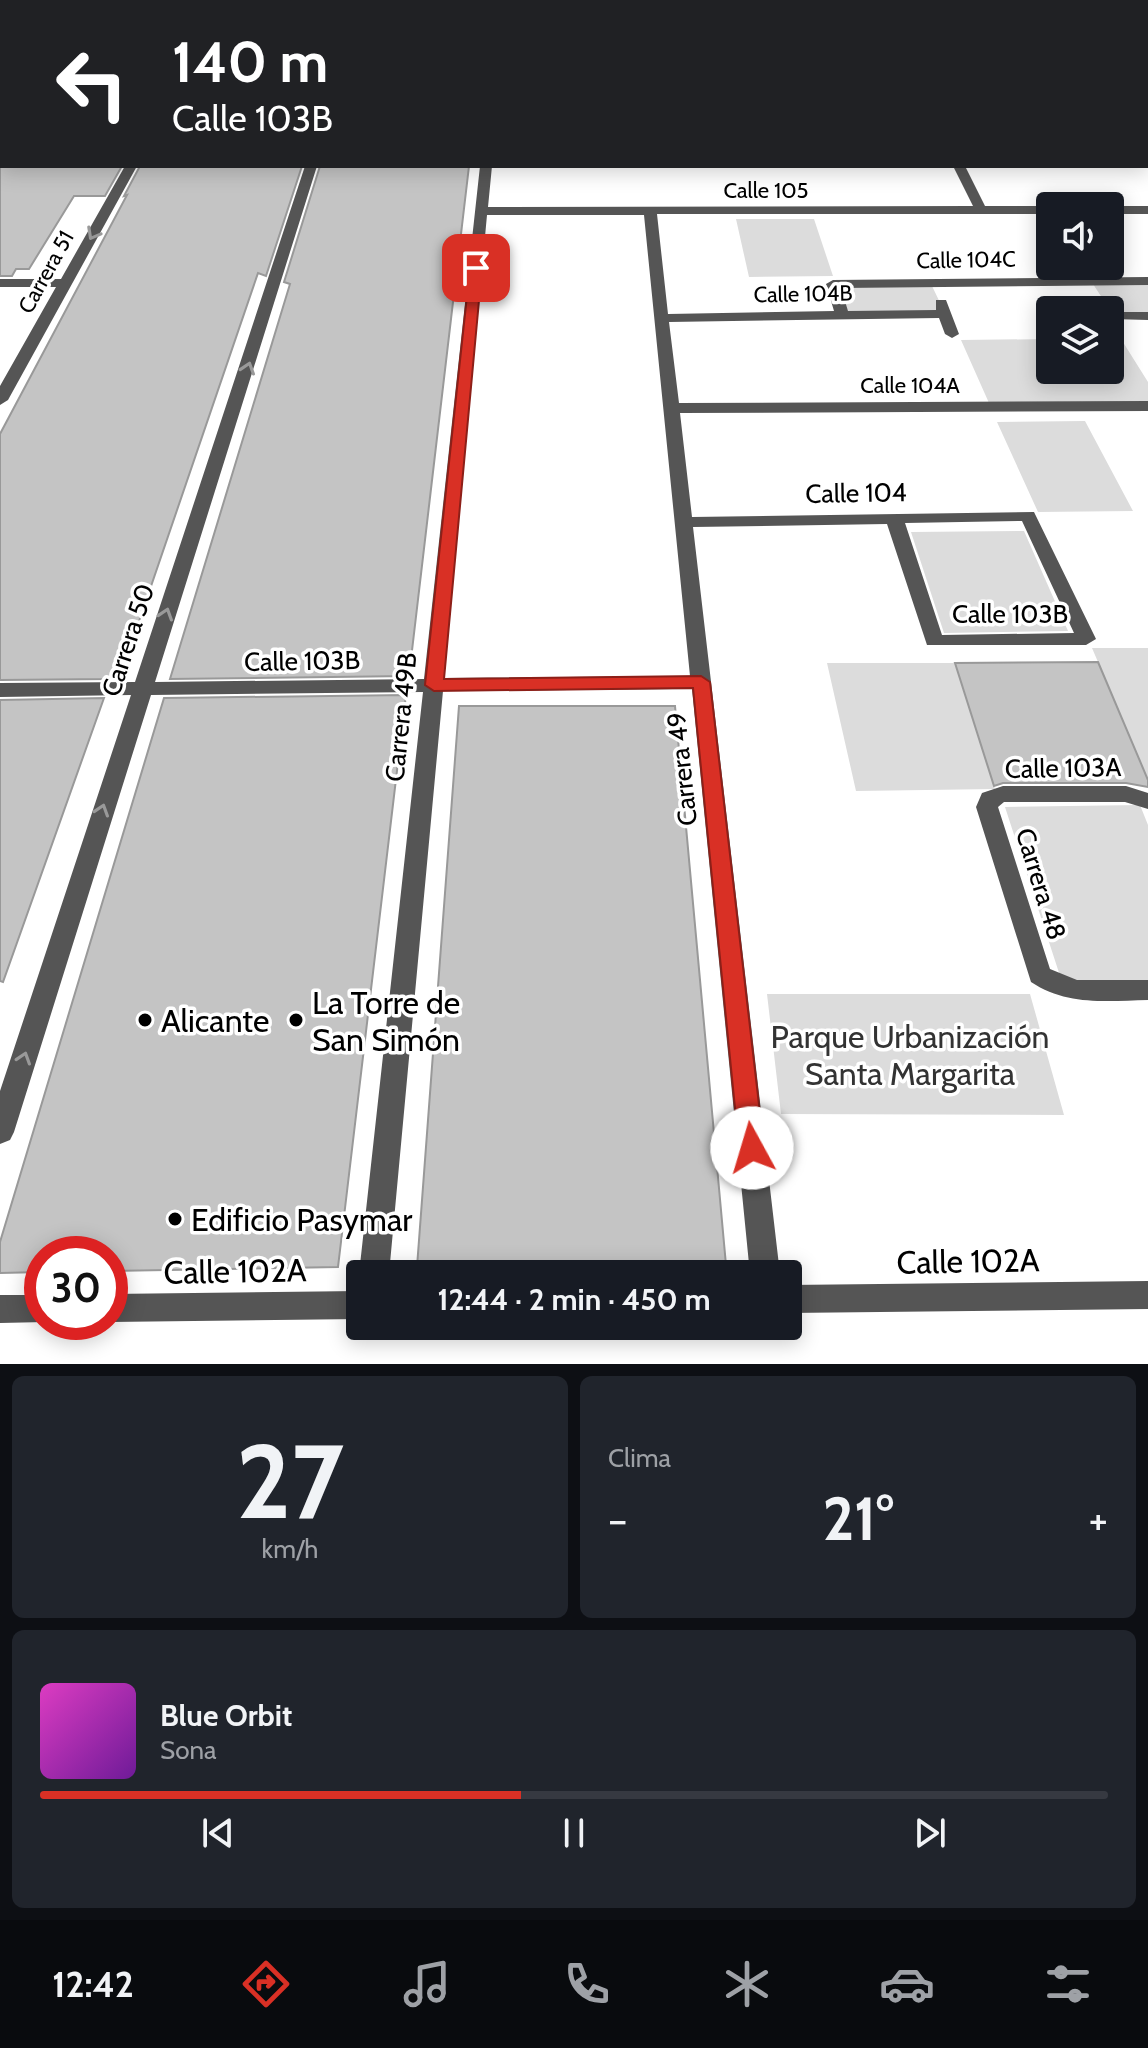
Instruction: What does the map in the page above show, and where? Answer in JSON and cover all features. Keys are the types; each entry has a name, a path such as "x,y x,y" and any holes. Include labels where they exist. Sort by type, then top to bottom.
{"street":[{"name":"Carrera 51","path":"0,400 130,168"},
{"name":"Carrera 50","path":"0,1132 310,168"},
{"name":"Carrera 49B","path":"375,1260 486,168"},
{"path":"960,168 981,210"},
{"name":"Carrera 49","path":"650,210 763,1260"},
{"name":"Calle 105","path":"482,211 1036,210"},
{"path":"1124,211 1146,213"},
{"name":"Calle 104C","path":"842,316 833,284 1148,281"},
{"path":"0,283 66,283"},
{"name":"Calle 104B","path":"662,318 842,316 943,308 952,334"},
{"path":"1124,316 1148,316"},
{"name":"Calle 104A","path":"672,408 1148,406"},
{"name":"Calle 104","path":"684,522 1028,516 1086,639"},
{"name":"Calle 103B","path":"894,518 934,641 1086,639"},
{"name":"Calle 103B","path":"0,690 701,682"},
{"name":"Calle 103A","path":"990,798 1003,794 1143,798"},
{"name":"Carrera 48","path":"990,798 987,807 1040,975 1050,984 1071,990 1148,990"},
{"name":"Calle 102A","path":"802,1299 1148,1295"},
{"name":"Calle 102A","path":"128,1308 346,1305"},
{"path":"0,1309 24,1309"}],"green space":[{"path":"736,219 814,219 833,276 749,277"},
{"path":"1148,283 1148,312 1124,313 1124,296 1101,296 1093,284"},
{"path":"932,286 945,313 849,315 840,287"},
{"path":"1036,339 1036,384 1124,384 1124,344 1148,382 1148,402 989,403 961,340"},
{"path":"1085,421 1133,511 1038,512 997,422"},
{"path":"1024,531 1068,631 944,633 911,532"},
{"path":"1092,648 1148,648 1148,780 1098,662"},
{"path":"827,663 955,663 995,789 856,791"},
{"path":"1140,805 1148,825 1148,981 1062,982 1005,807"},
{"name":"Parque Urbanización Santa Margarita","path":"767,994 1030,994 1064,1115 781,1114"}],"building":[{"path":"0,168 121,168 105,196 74,196 29,269 16,269 12,276 0,276"},
{"path":"139,168 301,168 266,276 258,273 121,674 112,674 110,679 0,680 0,434 127,195 124,196"},
{"path":"319,168 469,168 409,676 170,679 290,284 284,282"},
{"path":"1098,662 1148,780 1148,787 1126,783 1003,783 994,786 955,663"},
{"path":"406,695 338,1267 128,1271 128,1236 24,1236 24,1272 0,1273 0,1242 164,698"},
{"path":"104,698 3,982 0,981 0,700"},
{"path":"459,706 675,706 726,1260 418,1260"}],"place":[{"name":"Alicante","path":"145,1020"},
{"name":"La Torre de San Simón","path":"296,1020"},
{"name":"Edificio Pasymar","path":"175,1219"}],"route":[{"path":"476,268 434,685 701,682 752,1148"}]}
